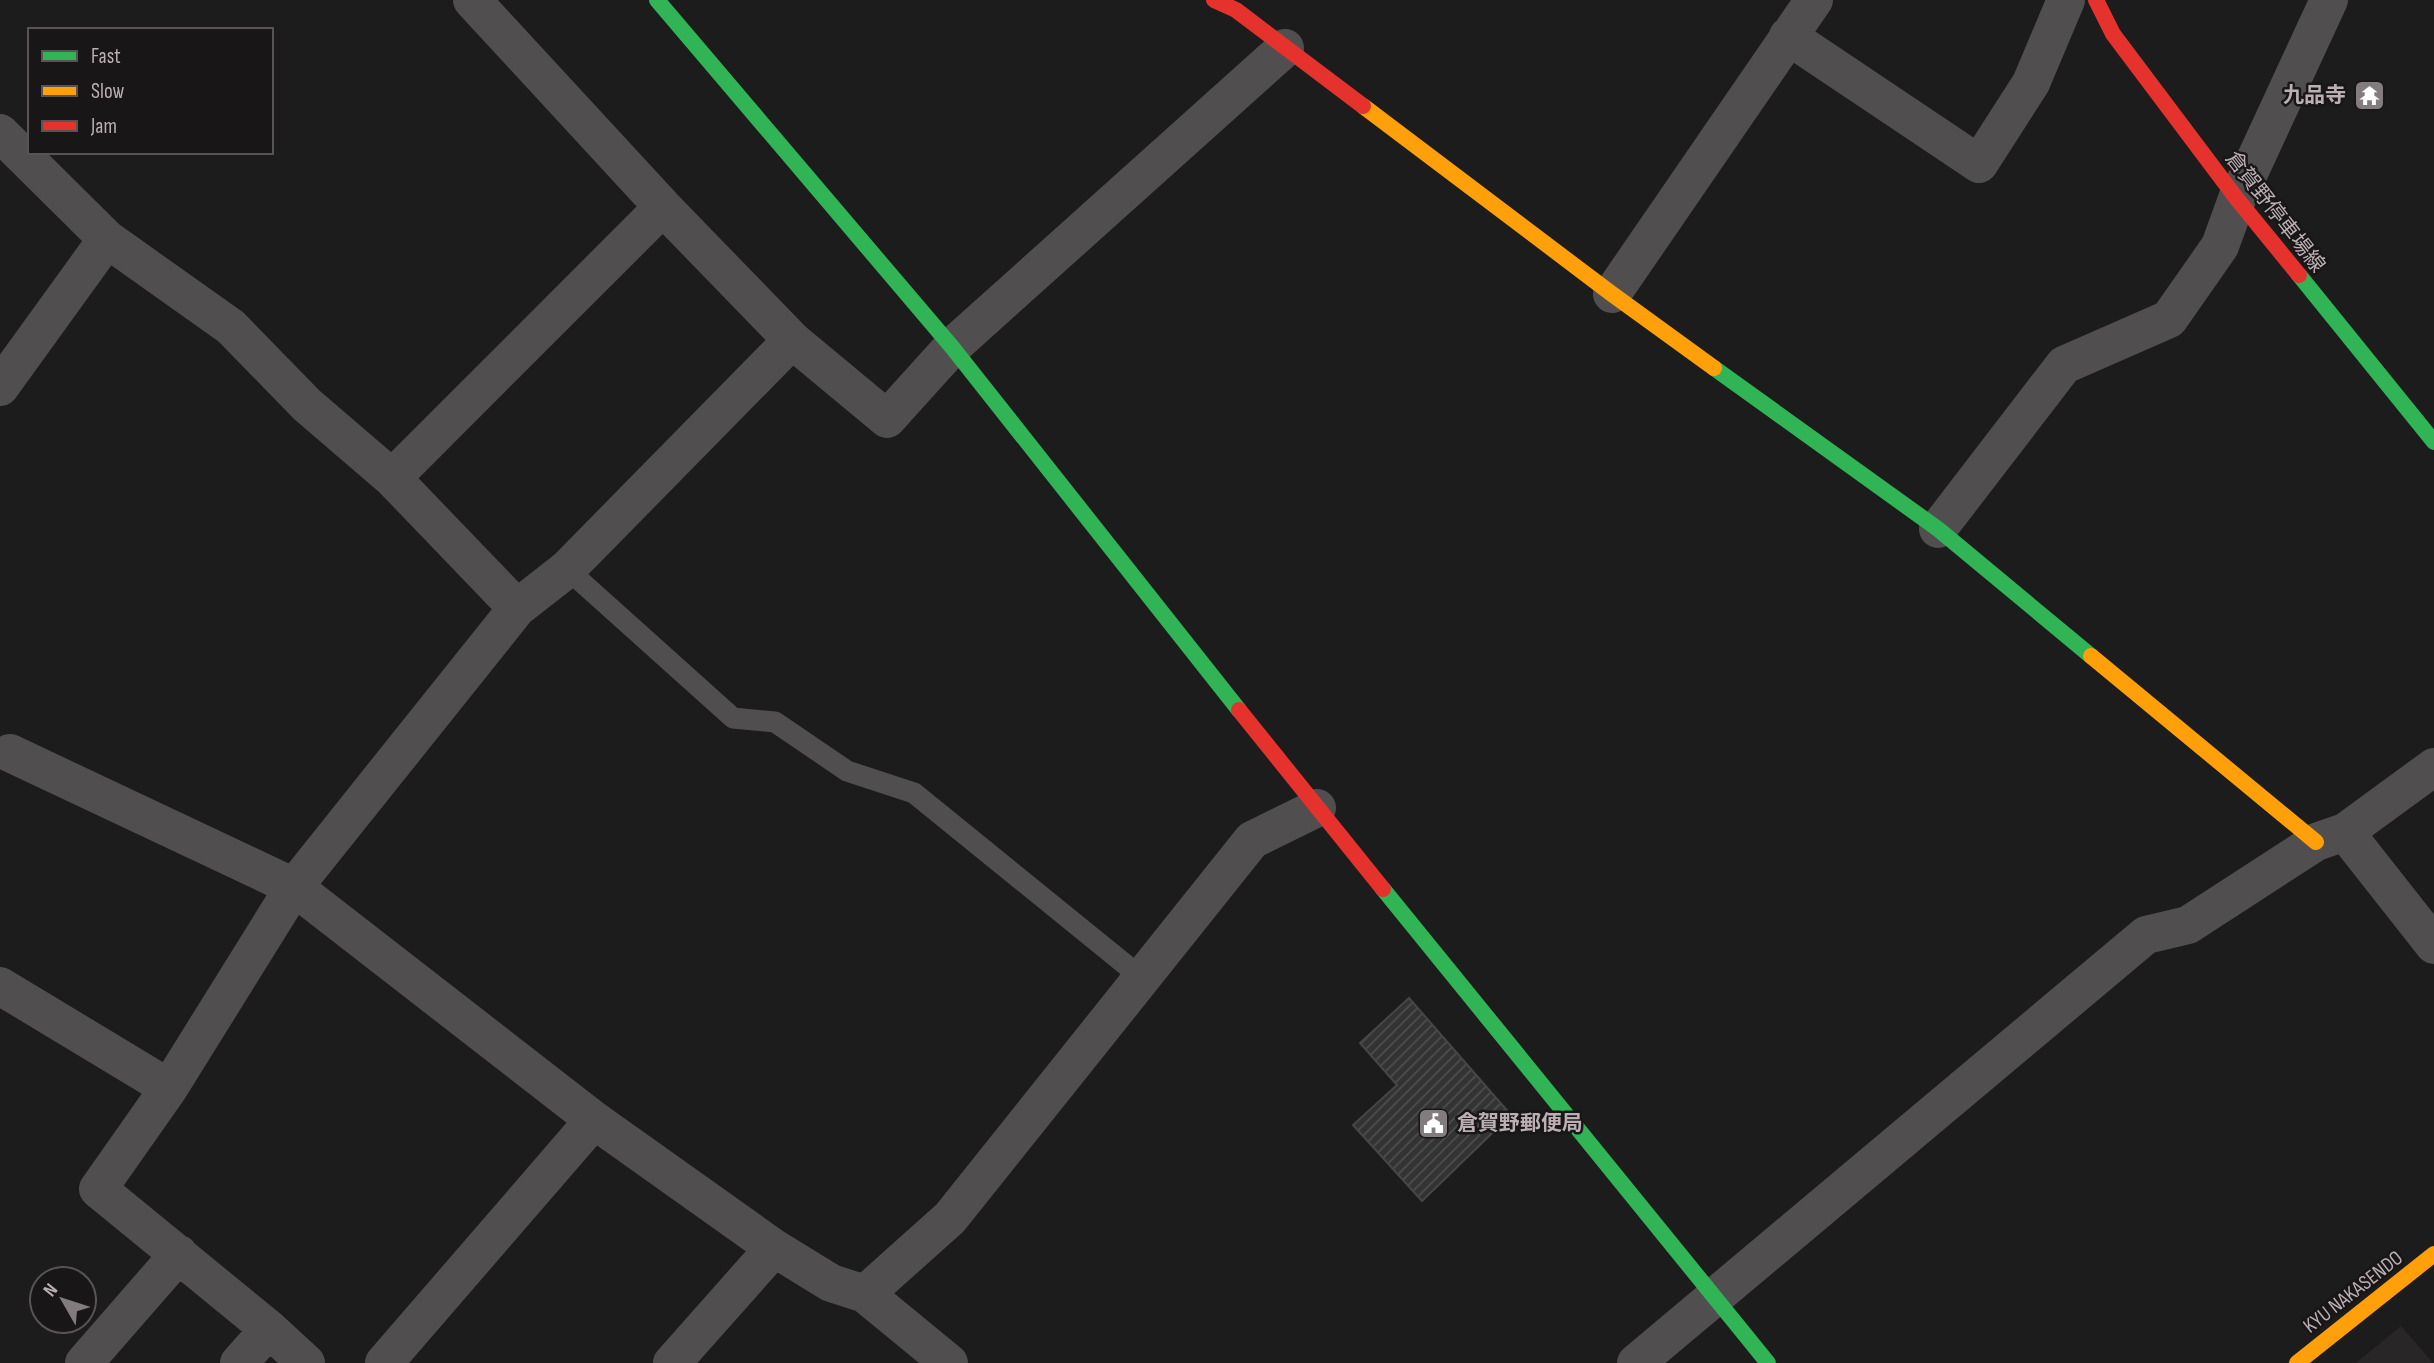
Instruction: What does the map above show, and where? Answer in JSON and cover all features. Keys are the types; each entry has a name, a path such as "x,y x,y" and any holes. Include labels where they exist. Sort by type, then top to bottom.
{"street":[{"path":"472,0 663,207 792,340 887,419 952,347 1285,48"},
{"path":"657,0 952,347 1317,808 1768,1363"},
{"path":"1214,0 1236,10 1612,294 1938,529 2191,741 2331,837 2434,945"},
{"path":"1612,294 1814,0"},
{"path":"1788,36 1979,164 2031,83 2066,0"},
{"name":"倉賀野停車場線","path":"2095,0 2113,34 2236,199 2434,442"},
{"path":"1938,529 2064,365 2169,319 2220,246 2236,199 2329,0"},
{"path":"0,133 107,239 231,327 307,405 393,478 517,608"},
{"path":"393,478 663,207"},
{"path":"0,387 107,239"},
{"path":"306,1363 270,1329 98,1189 169,1088 295,887 517,608 567,569 792,340"},
{"path":"10,753 295,887 594,1119 774,1248 831,1283 865,1294 949,1363"},
{"path":"1636,1363 2146,935 2188,925 2331,837 2434,767"},
{"path":"865,1294 950,1218 1252,840 1317,808"},
{"path":"0,986 169,1088"},
{"path":"384,1363 594,1119"},
{"path":"672,1363 774,1248"},
{"path":"84,1363 179,1254"},
{"name":"KYU NAKASENDO","path":"2297,1363 2434,1254"},
{"path":"239,1363 270,1329"}],"lane":[{"path":"567,569 733,718 775,722 847,771 914,793 1142,978"}],"shaded area":[{"path":"2401,1326 2433,1363 2356,1363"}],"building":[{"path":"1409,998 1511,1115 1422,1201 1353,1125 1397,1085 1360,1043"}],"traffic: fast":[{"path":"657,0 952,347 1239,710"},
{"path":"2299,275 2434,442"},
{"path":"1714,368 1938,529 2091,656"},
{"path":"1383,889 1768,1363"}],"traffic: slow":[{"path":"1363,106 1714,368"},
{"path":"2091,656 2316,842"},
{"path":"2297,1363 2434,1254"}],"traffic: jam":[{"path":"1214,0 1236,10 1363,106"},
{"path":"2096,0 2113,34 2237,199 2299,275"},
{"path":"1239,710 1383,889"}],"place":[{"name":"九品寺","path":"2369,95"},
{"name":"倉賀野郵便局","path":"1434,1123"}]}
